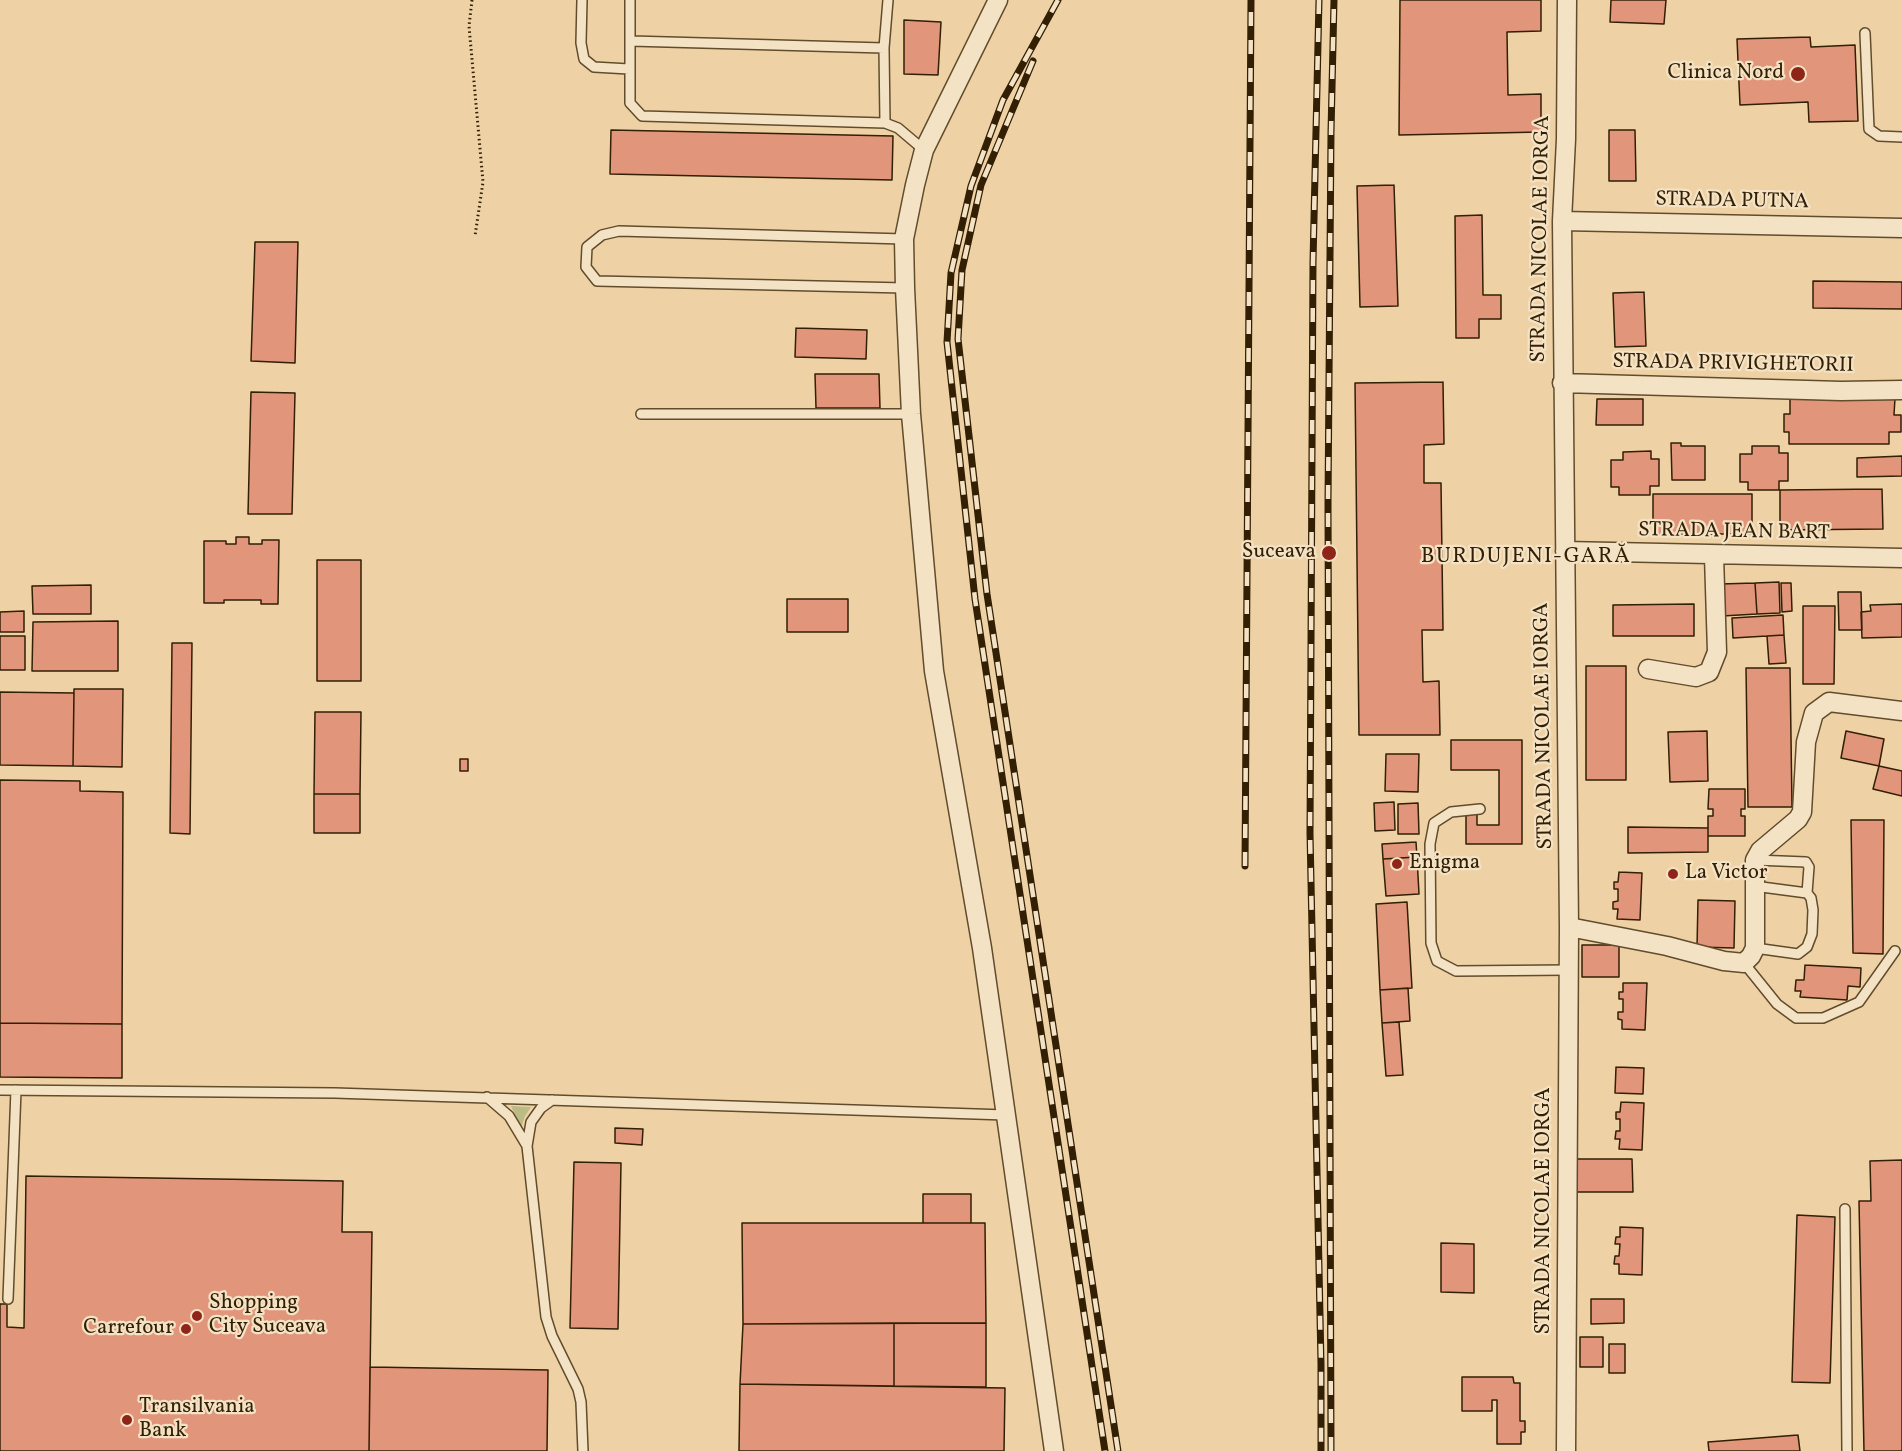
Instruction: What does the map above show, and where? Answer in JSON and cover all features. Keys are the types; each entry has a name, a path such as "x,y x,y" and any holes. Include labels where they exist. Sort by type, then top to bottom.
{"street":[{"path":"998,0 924,150 912,195 904,239 905,288 911,414 934,670 982,948 1054,1451"},
{"name":"STRADA NICOLAE IORGA","path":"1566,1451 1569,927 1562,221 1566,139 1567,0"},
{"name":"STRADA PUTNA","path":"1562,221 1902,228"},
{"name":"STRADA PRIVIGHETORII","path":"1562,383 1840,391 1902,390"},
{"name":"STRADA JEAN BART","path":"1565,551 1714,556 1902,558"},
{"path":"1648,669 1696,677 1709,672 1717,652 1714,556"},
{"path":"1569,927 1667,946 1724,961 1744,963 1755,948 1755,860 1760,850 1798,819 1802,812 1806,742 1814,713 1829,702 1902,711"}],"lane":[{"path":"582,0 581,43 584,59 594,67 629,69"},
{"path":"630,0 630,103 642,116 885,123 898,128 924,150"},
{"path":"885,123 884,48 888,0"},
{"path":"1865,33 1869,129 1879,136 1902,137"},
{"path":"631,40 884,48"},
{"path":"904,239 618,231 602,235 587,247 586,267 597,281 905,288"},
{"path":"641,414 911,414"},
{"path":"1480,809 1451,812 1434,823 1430,844 1431,943 1437,961 1456,971 1569,970"},
{"path":"1755,860 1806,862 1809,867 1807,893 1811,898 1813,910 1812,934 1808,947 1798,954 1755,948"},
{"path":"1754,886 1807,893"},
{"path":"1744,963 1777,1004 1796,1018 1823,1018 1859,1002 1895,951"},
{"path":"0,1090 335,1093 1006,1115"},
{"path":"8,1299 16,1090"},
{"path":"487,1097 509,1116 527,1146"},
{"path":"553,1099 541,1108 531,1122 527,1146 546,1317 552,1336 578,1389 581,1402 583,1451"},
{"path":"1845,1209 1847,1451"}],"path":[{"path":"472,0 469,26 483,182 476,236"}],"green space":[{"path":"511,1106 531,1107 521,1128"}],"building":[{"path":"1400,0 1541,0 1541,31 1507,32 1508,95 1541,94 1541,132 1399,135"},
{"path":"1611,0 1666,0 1664,24 1610,22"},
{"path":"904,20 941,22 938,75 904,74"},
{"name":"Clinica Nord","path":"1810,37 1811,47 1855,45 1858,121 1809,122 1808,102 1740,105 1737,39"},
{"path":"611,130 893,136 892,180 610,174"},
{"path":"1609,130 1635,130 1636,181 1609,181"},
{"path":"1394,185 1398,306 1360,307 1357,186"},
{"path":"1482,215 1483,295 1501,295 1501,319 1479,319 1479,338 1456,338 1455,216"},
{"path":"255,242 298,242 295,363 251,361"},
{"path":"1813,281 1902,282 1902,309 1813,308"},
{"path":"1644,292 1646,346 1615,347 1613,293"},
{"path":"796,328 867,330 866,359 795,357"},
{"path":"815,374 879,374 880,408 816,408"},
{"path":"1443,382 1444,444 1424,445 1424,483 1441,483 1443,630 1422,630 1423,682 1439,681 1440,735 1359,735 1355,383"},
{"path":"251,392 295,393 292,514 248,514"},
{"path":"1790,398 1895,398 1894,415 1901,415 1901,432 1889,432 1889,444 1789,444 1789,432 1784,432 1784,414 1790,414"},
{"path":"1597,399 1643,399 1643,425 1596,425"},
{"path":"1671,443 1681,443 1681,446 1705,446 1705,480 1672,480"},
{"path":"1752,446 1779,446 1779,453 1788,453 1788,481 1779,481 1779,490 1748,490 1748,482 1740,482 1740,454 1752,454"},
{"path":"1651,451 1651,459 1659,459 1659,486 1650,486 1650,495 1619,495 1619,487 1611,487 1611,460 1623,460 1623,452"},
{"path":"1902,456 1902,476 1857,477 1857,458"},
{"path":"1882,489 1883,529 1780,530 1780,490"},
{"path":"1653,494 1752,494 1752,534 1653,534"},
{"path":"236,537 249,537 249,544 262,544 262,540 279,540 278,604 261,604 261,600 224,600 224,603 204,603 204,541 226,541 226,544 236,544"},
{"path":"317,560 361,560 361,681 317,681"},
{"path":"1779,582 1780,613 1757,614 1755,583"},
{"path":"1755,583 1757,614 1722,616 1720,584"},
{"path":"1781,583 1791,583 1792,611 1782,612"},
{"path":"91,585 91,614 33,614 32,586"},
{"path":"1838,592 1861,592 1862,630 1839,630"},
{"path":"787,599 848,599 848,632 787,632"},
{"path":"1694,604 1694,636 1613,636 1613,605"},
{"path":"1902,604 1902,637 1862,638 1861,612 1871,611 1870,605"},
{"path":"1803,606 1835,606 1834,684 1803,684"},
{"path":"24,611 24,632 0,632 0,612"},
{"path":"1783,615 1784,635 1733,638 1732,618"},
{"path":"118,621 118,671 32,671 33,622"},
{"path":"1784,635 1786,663 1769,664 1767,636"},
{"path":"0,636 25,636 25,670 0,670"},
{"path":"172,643 192,643 190,834 170,833"},
{"path":"1586,666 1626,666 1626,780 1586,780"},
{"path":"1746,668 1790,668 1792,807 1748,807"},
{"path":"74,689 123,689 122,767 73,766"},
{"path":"0,692 74,693 73,766 0,765"},
{"path":"315,712 361,712 360,794 314,794"},
{"path":"1707,731 1708,781 1670,782 1668,732"},
{"path":"1846,731 1884,739 1879,766 1841,758"},
{"path":"1451,740 1522,740 1522,844 1466,844 1466,814 1477,814 1477,825 1499,825 1499,770 1451,770"},
{"path":"1386,754 1419,754 1418,792 1385,791"},
{"path":"460,759 468,759 468,771 460,771"},
{"path":"1879,766 1902,771 1902,796 1873,789"},
{"path":"0,780 80,781 80,791 123,792 122,1024 0,1023"},
{"path":"1709,789 1745,789 1745,809 1741,809 1741,816 1745,816 1745,836 1708,836 1708,816 1713,816 1713,809 1708,809"},
{"path":"314,794 360,794 360,833 314,833"},
{"path":"1394,802 1395,830 1375,831 1374,803"},
{"path":"1418,803 1419,834 1398,834 1398,804"},
{"path":"1851,820 1884,820 1883,954 1853,953"},
{"path":"1628,827 1708,828 1708,852 1628,853"},
{"path":"1416,842 1417,857 1383,859 1382,844"},
{"path":"1417,857 1419,894 1386,896 1383,859"},
{"path":"1619,872 1642,873 1640,920 1617,919 1618,909 1613,909 1613,902 1618,901 1618,889 1614,889 1614,882 1618,882"},
{"path":"1698,900 1735,901 1734,948 1697,947"},
{"path":"1407,902 1412,988 1380,990 1376,904"},
{"path":"1582,945 1619,945 1619,977 1582,977"},
{"path":"1805,965 1861,968 1860,987 1848,986 1847,1000 1800,997 1801,991 1795,991 1796,980 1804,980"},
{"path":"1623,983 1647,983 1645,1030 1622,1029 1622,1020 1618,1019 1618,1012 1623,1012 1623,999 1619,999 1619,992 1623,992"},
{"path":"1408,988 1410,1021 1382,1023 1380,990"},
{"path":"1399,1022 1403,1075 1386,1076 1382,1023"},
{"path":"0,1023 122,1024 122,1078 0,1077"},
{"path":"1616,1067 1644,1068 1643,1094 1615,1093"},
{"path":"1621,1102 1644,1103 1642,1150 1619,1149 1620,1139 1615,1139 1616,1131 1620,1131 1620,1119 1616,1119 1616,1112 1620,1112"},
{"path":"615,1128 643,1129 642,1145 615,1143"},
{"path":"1575,1159 1632,1159 1633,1192 1576,1192"},
{"path":"1902,1160 1902,1451 1864,1451 1859,1201 1871,1201 1870,1161"},
{"path":"574,1162 621,1163 618,1329 570,1328"},
{"name":"Shopping City Suceava","path":"26,1176 343,1181 342,1232 372,1232 369,1451 0,1451 0,1304 7,1304 7,1327 24,1328"},
{"path":"923,1194 971,1194 971,1223 923,1223"},
{"path":"1797,1215 1835,1217 1830,1383 1792,1382"},
{"path":"742,1223 985,1223 986,1323 743,1324"},
{"path":"1620,1227 1643,1228 1642,1275 1619,1274 1619,1264 1614,1264 1615,1256 1619,1256 1620,1244 1615,1244 1616,1237 1620,1237"},
{"path":"1441,1243 1474,1244 1474,1293 1441,1292"},
{"path":"1591,1299 1624,1299 1624,1323 1591,1324"},
{"path":"894,1323 894,1386 740,1384 743,1324"},
{"path":"894,1323 986,1323 986,1387 894,1386"},
{"path":"1580,1337 1603,1337 1603,1367 1580,1367"},
{"path":"1609,1344 1625,1344 1625,1373 1609,1373"},
{"path":"370,1367 548,1370 547,1451 369,1451"},
{"path":"1462,1377 1513,1377 1514,1383 1520,1383 1520,1421 1525,1421 1525,1432 1521,1432 1521,1444 1497,1444 1497,1400 1492,1400 1492,1411 1462,1411"},
{"path":"740,1384 1005,1388 1004,1451 739,1451"},
{"path":"1798,1435 1800,1451 1709,1451 1708,1442"}],"railway":[{"path":"1058,0 1003,100 971,186 951,273 947,342 975,599 1105,1451"},
{"path":"1245,866 1251,0"},
{"path":"1319,0 1313,262 1310,833 1321,1451"},
{"path":"1331,1451 1328,503 1334,0"},
{"path":"1033,61 981,185 962,270 958,339 987,594 1118,1451"}],"place":[{"name":"Clinica Nord","path":"1798,74"},
{"name":"Suceava","path":"1329,553"},
{"name":"Enigma","path":"1397,864"},
{"name":"La Victor","path":"1673,874"},
{"name":"Shopping City Suceava","path":"197,1316"},
{"name":"Carrefour","path":"186,1329"},
{"name":"Transilvania Bank","path":"127,1420"}],"district":[{"name":"BURDUJENI-GARĂ","path":"1526,558"}]}
